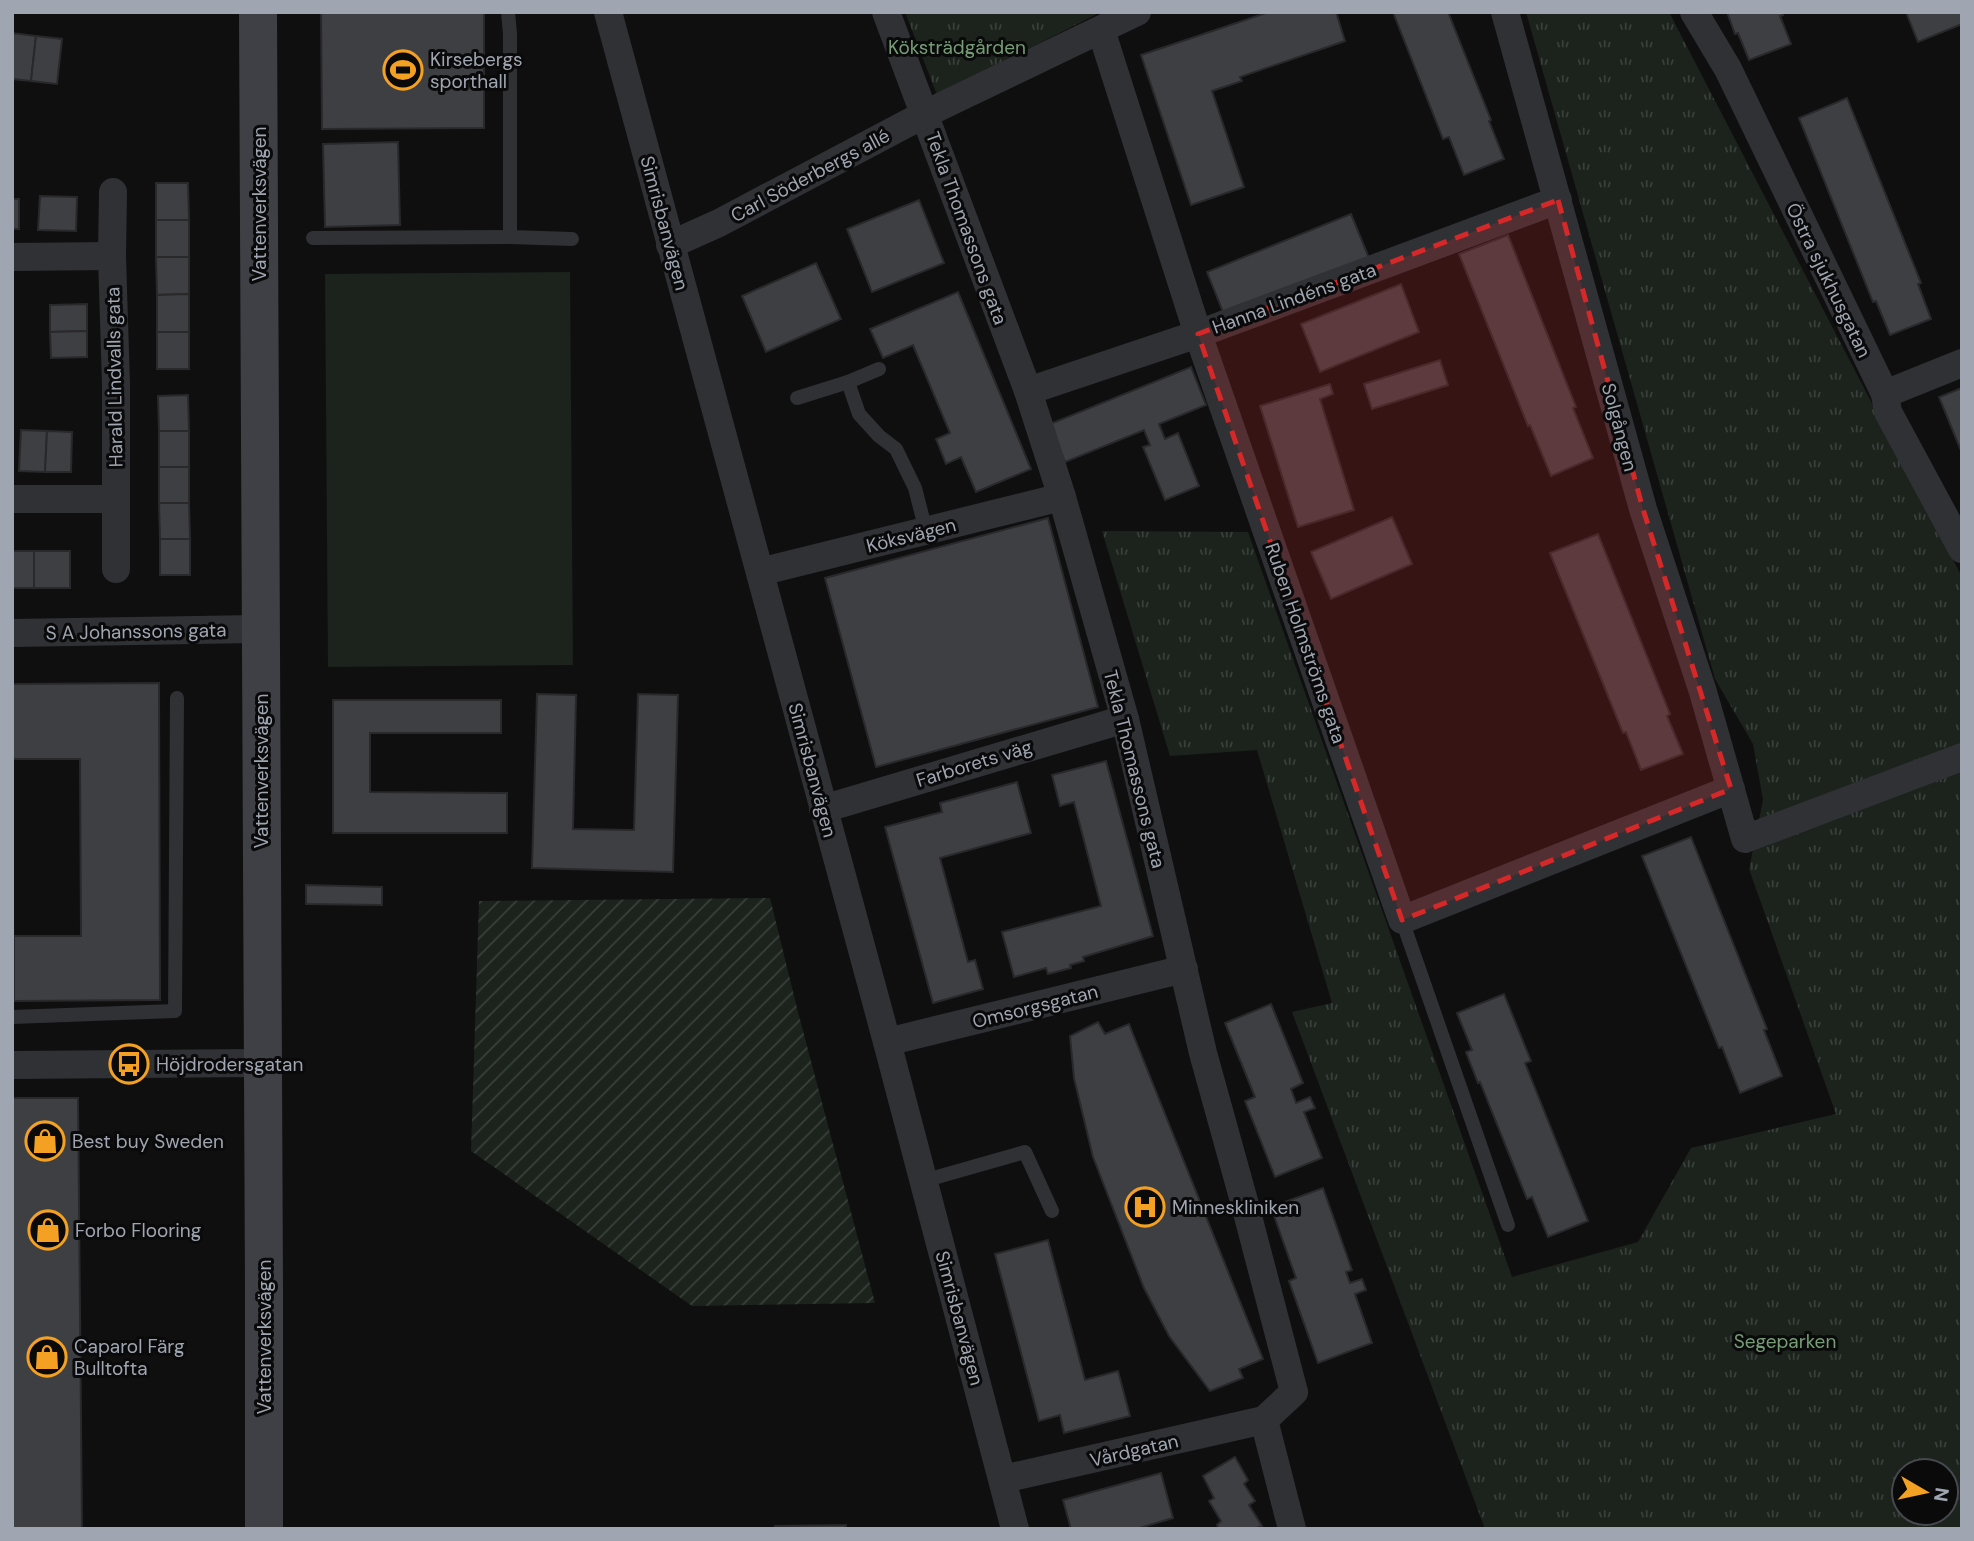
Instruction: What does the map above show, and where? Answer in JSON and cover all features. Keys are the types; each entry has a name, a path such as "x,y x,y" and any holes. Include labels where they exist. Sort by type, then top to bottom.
{"street":[{"name":"Vattenverksvägen","path":"258,12 264,1529"},
{"name":"Simrisbanvägen","path":"608,12 887,1042 1015,1529"},
{"name":"Tekla Thomassons gata","path":"886,12 1028,391 1062,497 1125,719 1203,1053 1294,1392 1264,1420"},
{"name":"Carl Söderbergs allé","path":"670,245 719,223 925,114 1137,12"},
{"name":"Solgången","path":"1505,12 1643,509 1703,692 1745,839 1962,757"},
{"name":"Östra sjukhusgatan","path":"1694,12 1728,69 1885,394 1888,412 1962,549"},
{"name":"Ruben Holmströms gata","path":"1101,30 1198,334 1402,920"},
{"name":"Harald Lindvalls gata","path":"113,192 116,569"},
{"name":"Hanna Lindéns gata","path":"1028,391 1198,334 1558,200"},
{"path":"12,257 112,256"},
{"path":"1885,394 1962,363"},
{"name":"Köksvägen","path":"760,572 1062,497"},
{"path":"12,499 116,499"},
{"name":"S A Johanssons gata","path":"12,633 261,629"},
{"name":"Farborets väg","path":"823,809 1125,719"},
{"path":"1402,920 1731,789"},
{"name":"Omsorgsgatan","path":"887,1042 1184,969"},
{"path":"12,1065 262,1063"},
{"path":"1264,1420 1292,1529"},
{"name":"Vårdgatan","path":"1003,1479 1264,1420"}],"lane":[{"path":"508,12 510,237"},
{"path":"313,238 572,239"},
{"path":"797,398 879,369"},
{"path":"848,382 859,414 879,436 896,449 915,488 926,531"},
{"path":"12,1017 175,1011 177,698"},
{"path":"1402,920 1508,1225"},
{"path":"923,1181 1025,1152 1052,1211"}],"highlighted area":[{"path":"1558,200 1643,509 1731,789 1402,920 1198,334"}],"green space":[{"name":"Köksträdgården","path":"905,12 1101,12 937,95"},
{"name":"Segeparken","path":"1526,12 1669,12 1962,577 1962,1529 1485,1529 1292,1012 1332,1003 1257,750 1170,756 1102,531 1248,532 1512,1277 1638,1242 1691,1148 1836,1114 1749,869 1763,800 1753,744 1715,679"},
{"path":"570,272 573,665 328,667 325,274"},
{"path":"770,898 875,1303 692,1306 471,1151 479,901"}],"building":[{"name":"Kirsebergs sporthall","path":"321,12 484,12 484,128 322,129"},
{"path":"1269,12 1336,12 1345,41 1240,77 1242,81 1212,91 1244,187 1191,205 1141,55"},
{"path":"1393,12 1448,12 1504,159 1464,175 1449,137 1443,139"},
{"path":"1727,12 1782,12 1783,15 1780,16 1791,44 1749,60"},
{"path":"1906,12 1962,12 1962,24 1918,42"},
{"path":"12,33 36,36 31,81 12,79"},
{"path":"36,36 62,39 57,84 31,81"},
{"path":"1847,98 1921,283 1918,284 1931,319 1890,335 1876,301 1873,302 1799,118"},
{"path":"398,142 400,225 325,227 323,144"},
{"path":"156,183 188,183 189,220 156,220"},
{"path":"40,196 77,197 76,231 38,230"},
{"path":"12,199 19,199 19,229 12,229"},
{"path":"919,200 944,263 872,292 847,229"},
{"path":"1351,214 1369,258 1225,317 1207,272"},
{"path":"156,220 189,220 189,257 156,257"},
{"path":"1508,235 1576,407 1573,408 1593,458 1551,476 1530,425 1528,426 1459,254"},
{"path":"156,257 189,257 189,294 157,295"},
{"path":"816,263 841,319 766,352 742,296"},
{"path":"1401,284 1419,332 1320,372 1301,324"},
{"path":"958,292 1031,469 976,492 961,457 946,464 936,439 950,433 913,345 883,358 870,329"},
{"path":"189,294 189,332 157,332 157,295"},
{"path":"87,304 87,331 50,332 50,305"},
{"path":"87,331 87,357 51,358 50,332"},
{"path":"157,332 189,332 189,369 157,369"},
{"path":"1440,360 1448,385 1372,409 1364,384"},
{"path":"1191,367 1206,405 1159,424 1165,439 1178,433 1199,486 1165,500 1143,447 1150,445 1144,430 1065,462 1050,424"},
{"path":"1330,384 1333,394 1320,399 1354,510 1298,527 1260,406"},
{"path":"1962,388 1962,453 1939,397"},
{"path":"188,395 189,431 159,431 158,396"},
{"path":"21,430 47,431 45,472 19,471"},
{"path":"47,431 72,432 71,472 45,472"},
{"path":"159,431 189,431 189,467 159,467"},
{"path":"159,467 189,467 189,503 159,503"},
{"path":"159,503 189,503 190,539 160,539"},
{"path":"1392,517 1412,564 1331,599 1311,552"},
{"path":"1048,518 1098,707 876,767 825,578"},
{"path":"1598,534 1670,714 1667,716 1683,754 1641,770 1626,732 1623,733 1550,553"},
{"path":"160,539 190,539 190,575 160,575"},
{"path":"12,551 34,551 34,588 12,588"},
{"path":"34,551 70,551 70,588 34,588"},
{"path":"159,683 160,1000 14,1001 14,936 81,936 80,759 12,759 12,684"},
{"path":"537,694 576,695 573,829 634,830 638,694 678,695 673,872 532,868"},
{"path":"333,700 501,700 501,733 370,733 370,792 507,793 507,833 333,833"},
{"path":"1106,761 1153,936 1083,957 1084,961 1070,965 1071,968 1048,974 1046,968 1014,977 1002,932 1101,906 1074,802 1060,806 1052,775"},
{"path":"1017,782 1031,833 940,858 968,962 975,960 983,989 933,1003 885,827 942,812 940,803"},
{"path":"1691,837 1767,1029 1764,1030 1782,1076 1740,1093 1722,1047 1719,1048 1642,856"},
{"path":"306,885 382,887 382,905 306,904"},
{"path":"1504,994 1531,1061 1525,1063 1588,1221 1548,1237 1532,1197 1527,1199 1480,1082 1478,1083 1466,1052 1472,1050 1457,1013"},
{"path":"1271,1004 1303,1083 1291,1089 1296,1103 1310,1097 1315,1108 1304,1112 1322,1158 1275,1177 1245,1101 1255,1097 1225,1023"},
{"path":"1098,1022 1105,1034 1129,1024 1263,1359 1239,1369 1243,1378 1210,1391 1169,1336 1144,1288 1093,1157 1074,1078 1070,1036"},
{"path":"12,1098 78,1098 82,1529 12,1529"},
{"path":"1323,1188 1352,1270 1346,1272 1350,1283 1362,1279 1366,1290 1355,1294 1372,1343 1318,1363 1289,1281 1296,1278 1271,1207"},
{"path":"1048,1240 1085,1380 1118,1371 1130,1416 1064,1433 1060,1415 1039,1421 995,1254"},
{"path":"1235,1457 1248,1480 1244,1484 1255,1501 1249,1505 1262,1526 1254,1529 1219,1529 1217,1525 1221,1521 1209,1501 1214,1498 1203,1476"},
{"path":"1161,1473 1173,1518 1136,1529 1071,1529 1063,1500"},
{"path":"846,1525 846,1529 775,1529 775,1526"}],"place":[{"name":"Kirsebergs sporthall","path":"403,70"},
{"name":"Höjdrodersgatan","path":"129,1064"},
{"name":"Best buy Sweden","path":"45,1141"},
{"name":"Minneskliniken","path":"1145,1207"},
{"name":"Forbo Flooring","path":"48,1230"},
{"name":"Caparol Färg Bulltofta","path":"47,1357"}]}
